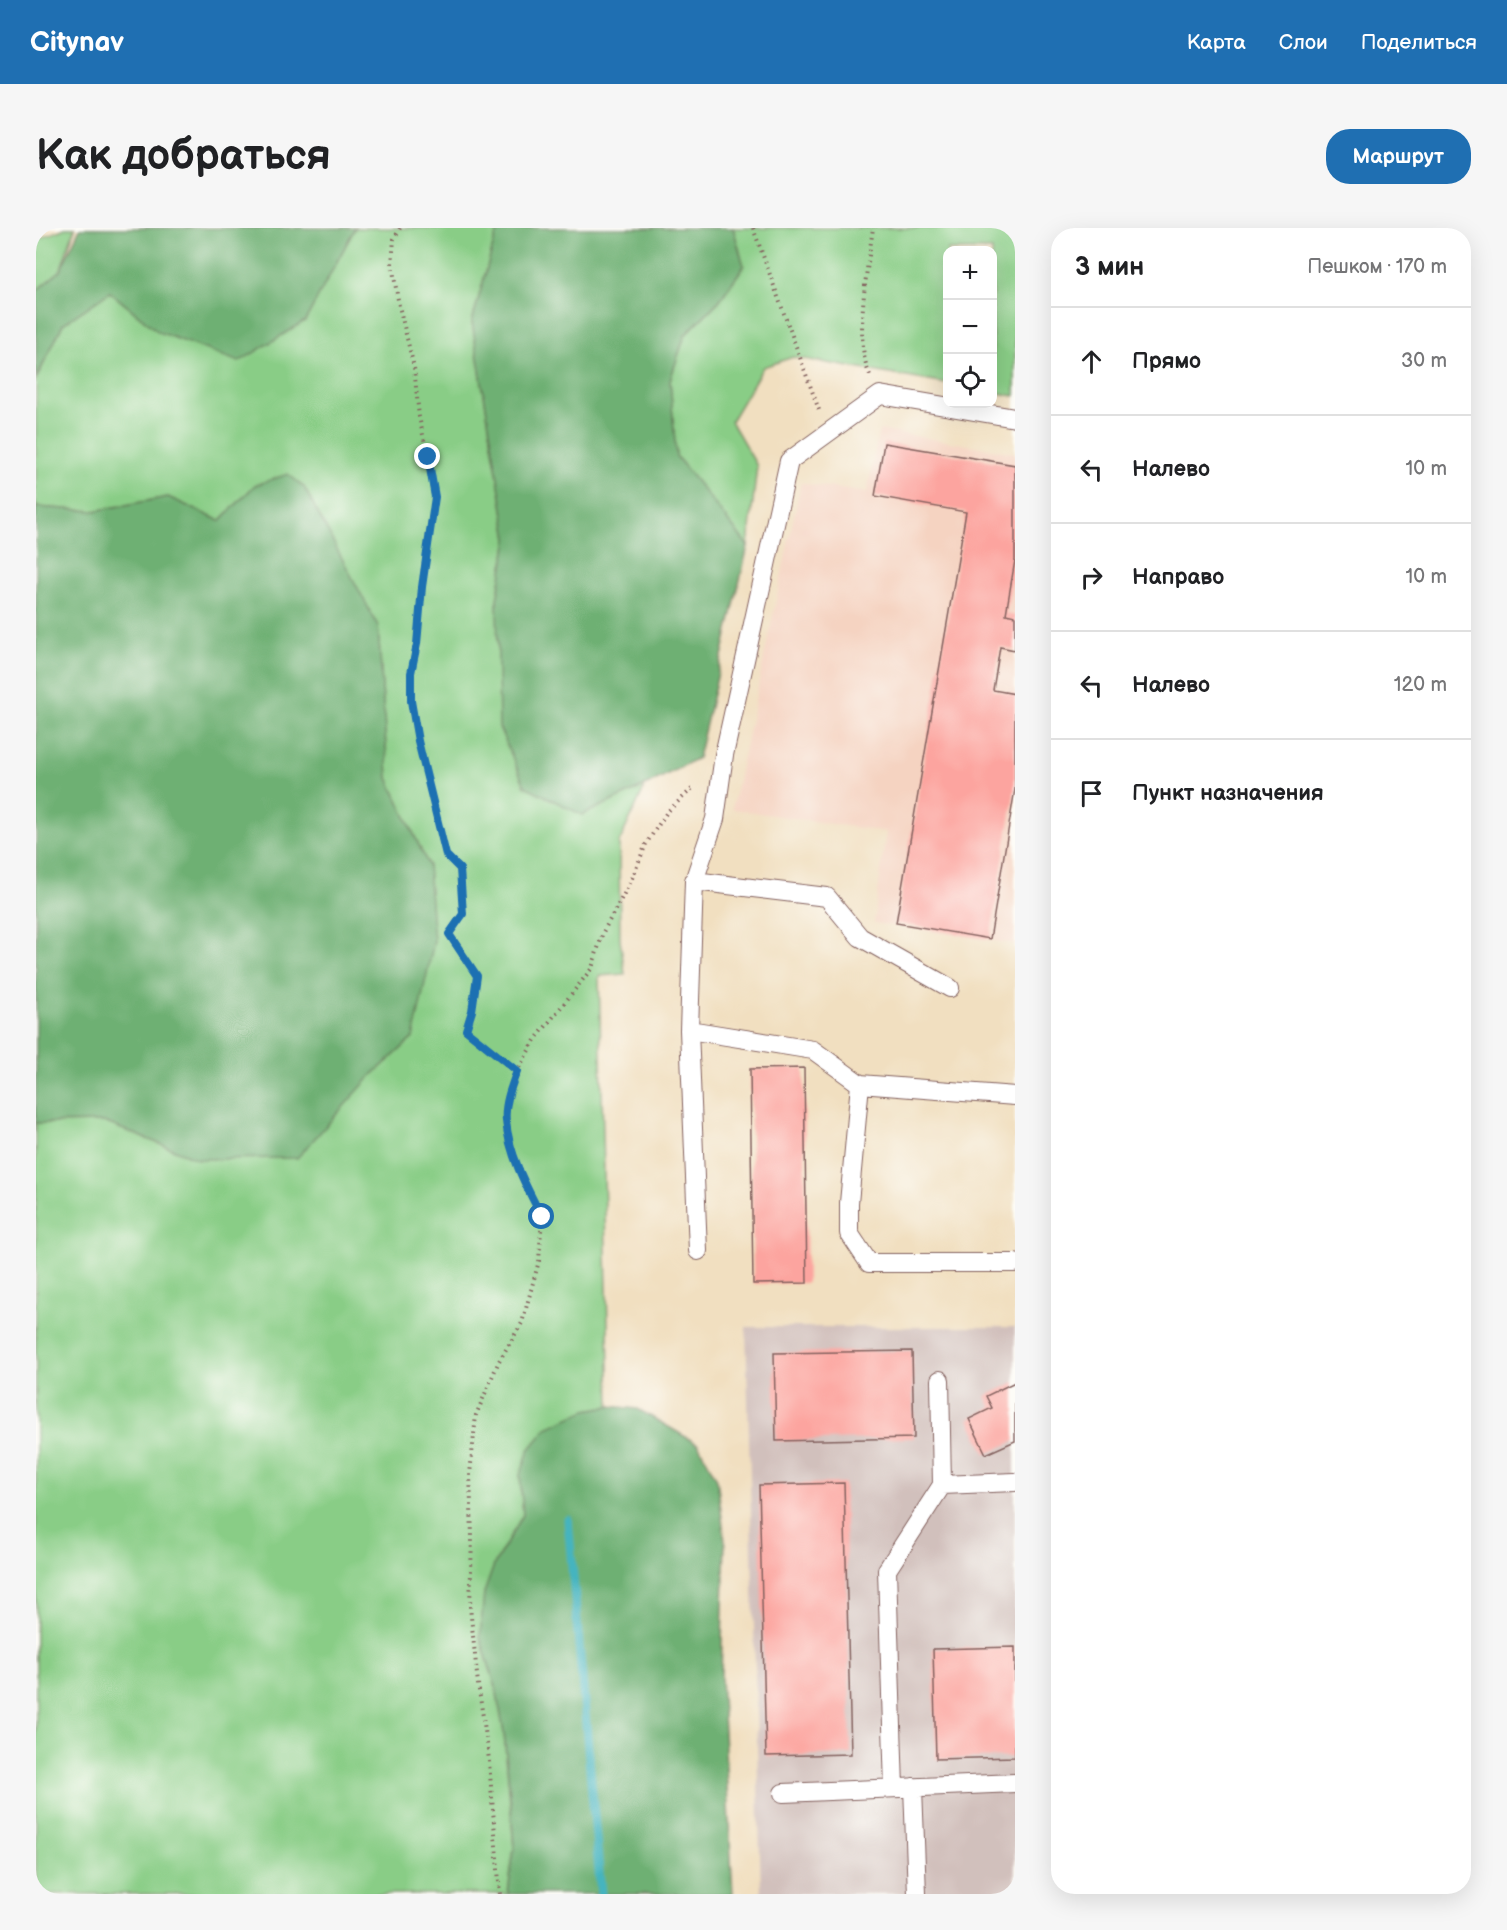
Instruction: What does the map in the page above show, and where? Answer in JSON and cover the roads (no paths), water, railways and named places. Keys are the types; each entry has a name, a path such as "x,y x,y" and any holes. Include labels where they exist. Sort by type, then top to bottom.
{"lane":[{"path":"698,1251 689,1030 694,881 715,819 724,755 789,461 880,395 1015,418"},
{"path":"694,881 826,897 860,937 950,988"},
{"path":"689,1030 813,1050 860,1083 1015,1096"},
{"path":"860,1083 849,1203 849,1233 869,1263 1015,1263"},
{"path":"894,1788 887,1570 942,1485 940,1380"},
{"path":"942,1485 1015,1482"},
{"path":"783,1793 1015,1783"},
{"path":"913,1787 917,1894"}],"waterway":[{"path":"568,1520 601,1894"}]}
